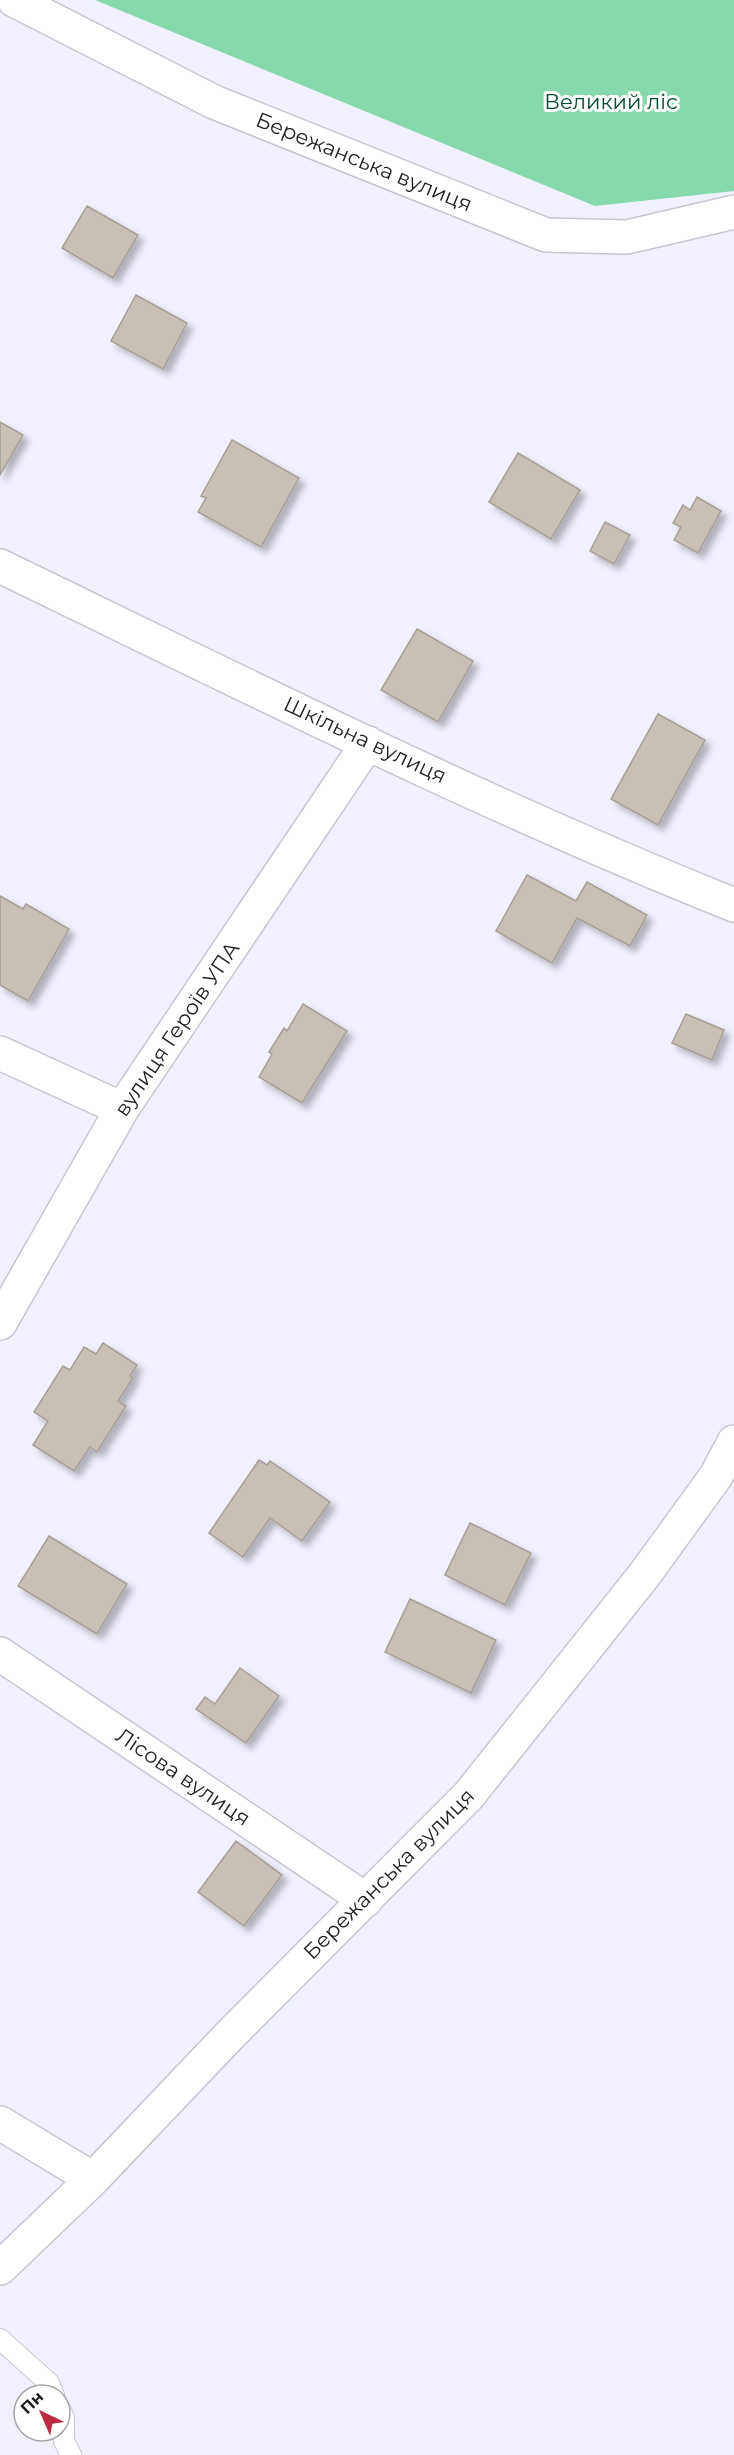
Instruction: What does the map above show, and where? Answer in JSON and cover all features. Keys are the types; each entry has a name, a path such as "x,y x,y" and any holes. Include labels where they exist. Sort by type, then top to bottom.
{"street":[{"name":"Бережанська вулиця","path":"14,0 214,102 546,235 627,237 734,212"},
{"name":"Шкільна вулиця","path":"0,566 368,743 666,878 734,905"},
{"name":"вулиця Героїв УПА","path":"0,1323 122,1109 368,743"},
{"path":"0,1053 122,1109"},
{"name":"Бережанська вулиця","path":"0,2268 93,2179 230,2035 469,1795 645,1574 716,1476 734,1442"},
{"name":"Лісова вулиця","path":"0,1654 366,1900"},
{"path":"0,2123 93,2179"}],"lane":[{"path":"0,2339 49,2383"}],"green space":[{"name":"Великий ліс","path":"95,0 734,0 734,191 595,206"}],"building":[{"path":"87,206 138,235 113,278 62,248"},
{"path":"136,295 187,323 163,369 111,341"},
{"path":"0,422 23,435 0,475"},
{"path":"232,440 299,478 261,547 198,512 206,498 201,496"},
{"path":"518,453 580,490 551,539 489,502"},
{"path":"697,497 721,511 698,553 674,540 681,527 673,523 683,505 690,510"},
{"path":"605,522 630,535 614,564 590,551"},
{"path":"417,629 473,661 438,722 381,690"},
{"path":"658,714 705,740 658,825 611,799"},
{"path":"527,875 576,901 587,882 647,915 630,946 577,918 552,963 496,931"},
{"path":"0,896 23,909 26,904 69,929 28,1001 0,985"},
{"path":"303,1004 347,1031 302,1103 259,1077 272,1054 269,1052 284,1028 287,1031"},
{"path":"686,1014 724,1030 712,1060 672,1043"},
{"path":"103,1343 137,1365 130,1376 133,1378 118,1401 126,1406 97,1452 90,1447 74,1471 33,1445 48,1421 34,1412 63,1366 70,1370 84,1347 96,1354"},
{"path":"259,1460 267,1465 270,1461 330,1502 302,1541 270,1518 243,1557 209,1533"},
{"path":"470,1523 531,1553 505,1605 445,1575"},
{"path":"49,1536 127,1584 97,1634 18,1586"},
{"path":"410,1599 496,1640 471,1693 385,1652"},
{"path":"240,1668 279,1696 246,1743 196,1709 205,1697 215,1704"},
{"path":"236,1841 282,1875 244,1926 198,1892"}]}
